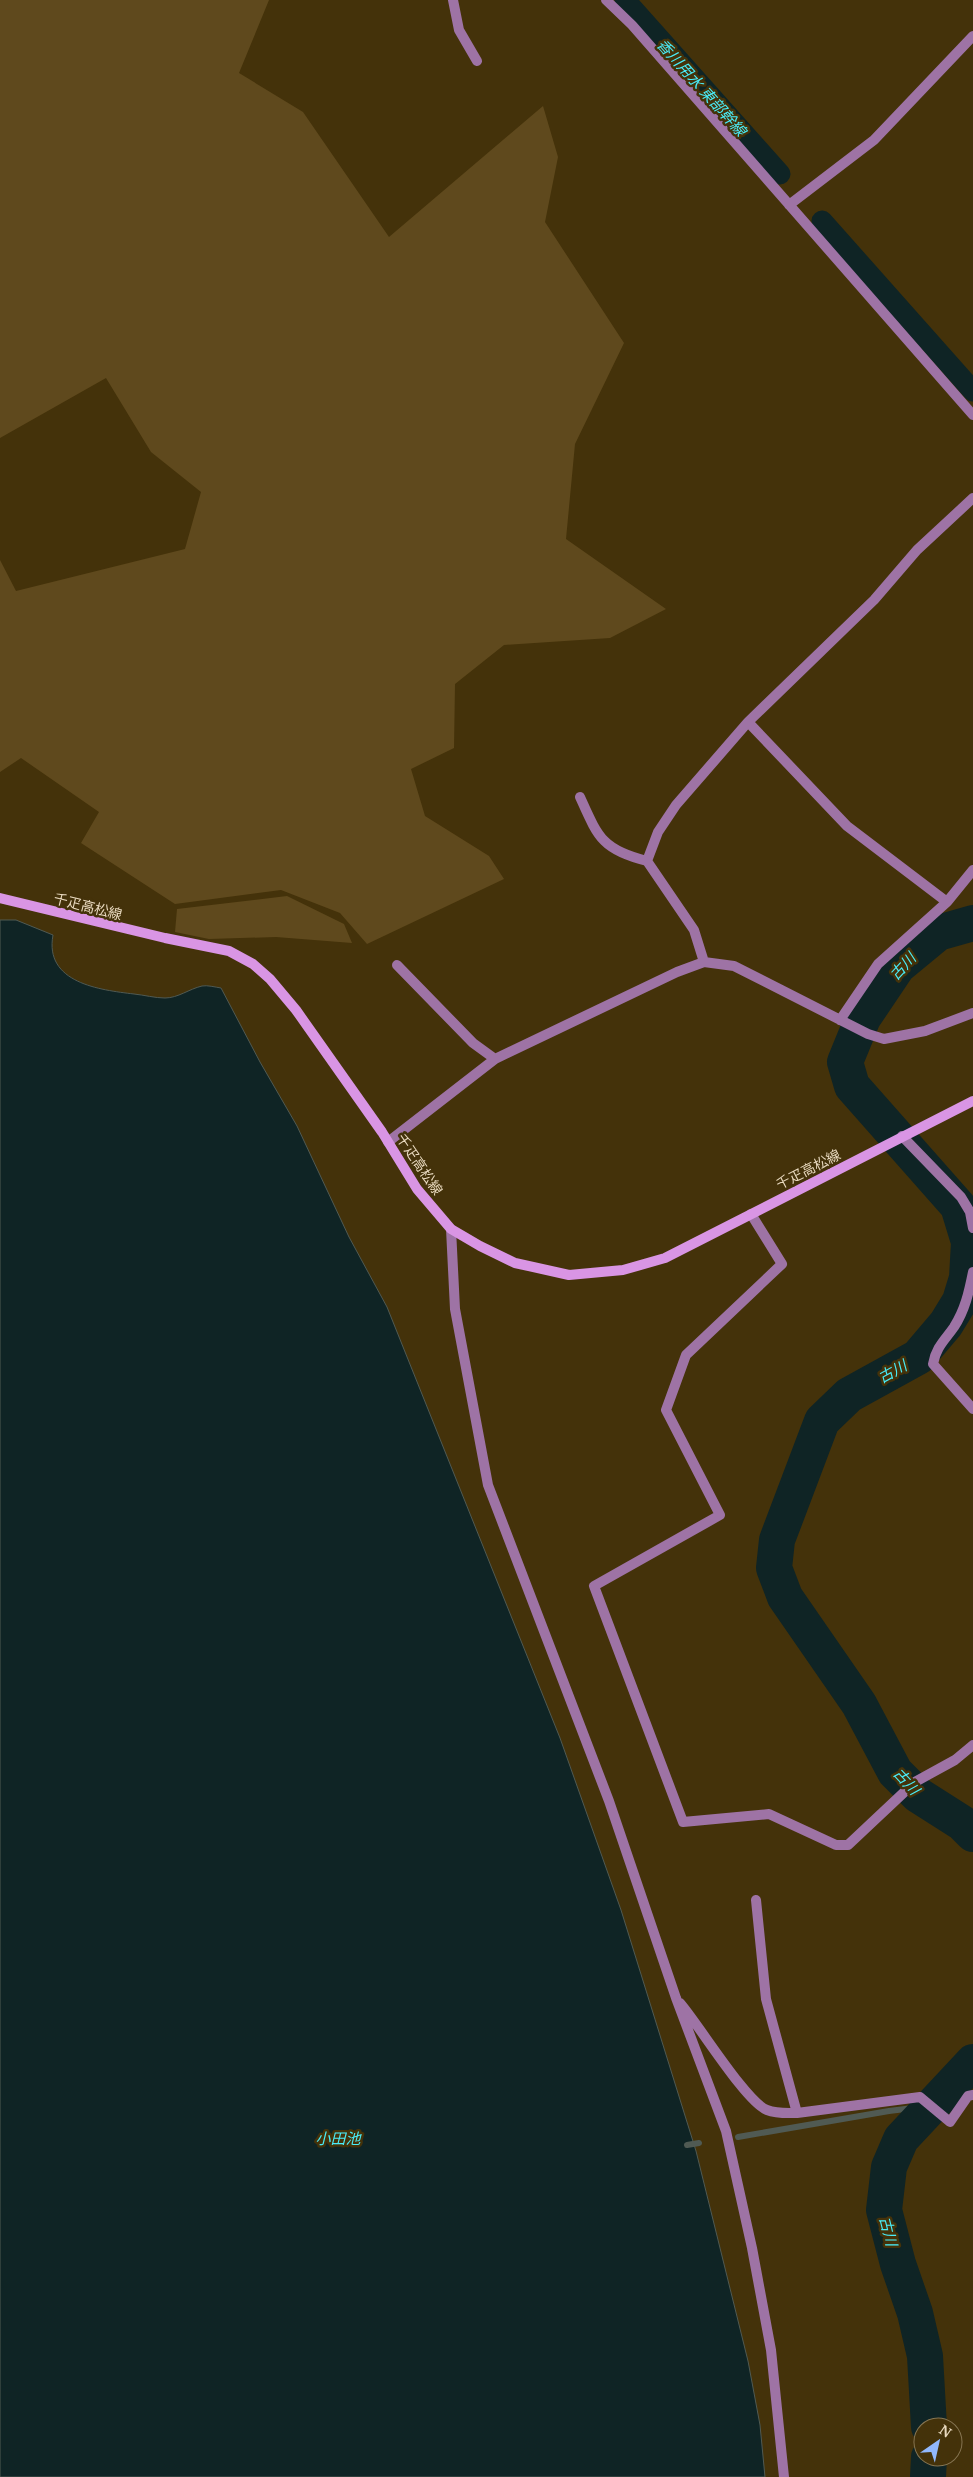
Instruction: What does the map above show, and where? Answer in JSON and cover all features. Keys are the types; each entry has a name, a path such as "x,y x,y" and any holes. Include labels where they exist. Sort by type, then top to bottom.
{"main road":[{"name":"千疋高松線","path":"0,898 156,936 229,951 253,964 270,979 296,1010 388,1142 417,1189 451,1229 515,1263 568,1275 623,1270 665,1258 973,1101"}],"street":[{"path":"453,0 459,30 477,61"},
{"path":"606,0 632,25 973,415"},
{"path":"789,205 874,140 973,36"},
{"path":"647,861 658,832 676,805 748,722 874,600 917,550 973,498"},
{"path":"748,722 847,826 947,902"},
{"path":"580,797 596,832 605,843 625,856 647,861 694,930 704,962"},
{"path":"845,1023 878,964 908,934 947,902 973,870"},
{"path":"388,1142 495,1059 677,972 704,962 734,966 845,1023 884,1040 925,1031 973,1013"},
{"path":"397,965 474,1043 495,1059"},
{"path":"902,1136 961,1198 970,1212 973,1228"},
{"path":"751,1214 782,1264 686,1355 666,1410 720,1515 594,1586 683,1822 769,1814 836,1845 848,1845 915,1782 954,1760 973,1745"},
{"path":"451,1229 455,1309 488,1485 609,1801 676,1998 726,2131 746,2221 770,2350 784,2477"},
{"path":"973,1272 967,1301 954,1327 936,1350 933,1364 973,1409"},
{"path":"756,1900 766,1999 797,2113"},
{"path":"676,1998 696,2020 750,2098 766,2110 779,2113 797,2113 920,2097 950,2122 968,2096 973,2095"}],"shaded area":[{"path":"0,0 269,0 239,73 303,112 389,237 543,106 558,157 545,222 624,343 575,444 566,539 666,609 610,638 504,645 455,684 454,748 411,769 425,816 489,856 504,879 367,944 340,913 281,890 175,904 81,843 99,812 21,758 0,772 0,560 16,591 185,549 201,492 151,452 106,378 0,438"},
{"path":"287,896 344,924 352,943 276,937 209,939 175,932 177,909"}],"water":[{"name":"小田池","path":"0,920 16,920 53,935 53,951 57,964 66,974 77,981 91,986 157,998 174,997 202,986 221,988 260,1062 297,1126 349,1237 387,1307 560,1738 621,1910 696,2151 748,2361 760,2425 765,2477 0,2477"}],"waterway":[{"name":"香川用水 東部幹線","path":"625,0 780,174"},
{"name":"香川用水 東部幹線","path":"822,221 973,391"},
{"name":"古川","path":"973,923 938,933 898,966 863,1018 845,1062 852,1086 958,1206 969,1242 967,1278 960,1301 946,1324 918,1357 849,1395 822,1421 777,1540 774,1568 785,1597 859,1704 895,1772 918,1795 962,1823 973,1834"},
{"name":"古川","path":"928,2417 925,2356 915,2313 898,2264 884,2210 889,2167 901,2139 973,2062"},
{"path":"965,2071 973,2077"},
{"path":"738,2137 889,2111 921,2107 929,2110"},
{"path":"687,2145 699,2143"},
{"name":"古川","path":"928,2467 928,2477"}]}
